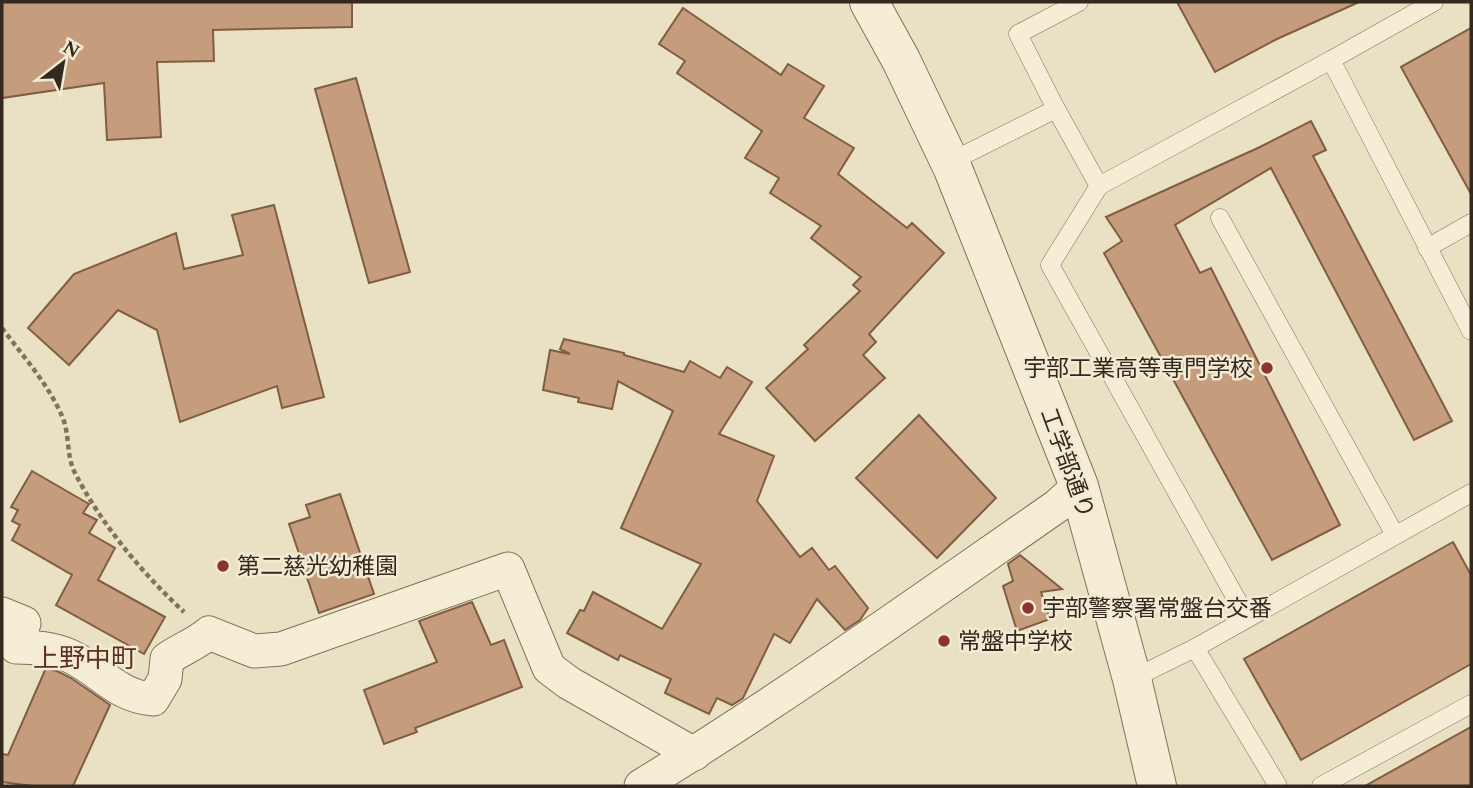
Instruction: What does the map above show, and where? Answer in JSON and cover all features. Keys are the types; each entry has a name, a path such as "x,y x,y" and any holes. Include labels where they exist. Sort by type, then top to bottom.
{"street":[{"name":"工学部通り","path":"869,2 901,60 950,162 1079,486 1132,679 1157,786"},
{"path":"641,786 694,754 857,645 1046,514 1079,486"},
{"path":"2,614 24,623 16,646 41,648 69,655 119,689 139,698 153,699 165,679 167,659 196,644 209,632 254,652 281,649 508,569 549,668 569,683 694,754"}],"lane":[{"path":"1079,2 1018,34 1099,186"},
{"path":"1247,618 1050,265 1099,186 1434,2"},
{"path":"1331,60 1471,331"},
{"path":"950,162 1056,108"},
{"path":"1220,218 1395,535"},
{"path":"1427,247 1471,223"},
{"path":"1132,679 1195,648 1471,493"},
{"path":"1195,648 1278,786"},
{"path":"1321,786 1471,704"}],"path":[{"path":"2,328 48,390 63,419 74,470 97,511 162,591 209,632"}],"building":[{"path":"2,2 352,2 352,27 213,30 214,61 157,62 161,137 107,140 104,83 2,98"},
{"path":"1177,2 1359,2 1277,39 1215,72"},
{"path":"683,8 781,75 788,64 824,86 804,118 854,148 838,174 907,228 912,223 944,253 869,334 876,342 863,355 885,378 815,441 766,388 808,349 804,345 860,291 853,285 861,277 811,238 821,226 770,193 779,178 745,158 762,131 677,73 685,61 659,44"},
{"path":"1471,28 1471,194 1401,67"},
{"path":"356,78 410,272 369,283 315,89"},
{"path":"1311,121 1326,150 1313,156 1452,421 1414,440 1271,168 1175,225 1200,273 1211,268 1340,525 1272,560 1104,253 1122,241 1106,217"},
{"path":"274,205 324,397 282,408 277,386 180,422 157,330 118,310 69,365 28,328 74,274 176,233 184,269 243,255 232,215"},
{"path":"564,339 624,353 684,372 690,361 720,378 727,367 752,382 719,434 774,456 757,501 800,557 812,548 829,570 835,566 868,608 860,620 845,630 817,599 790,643 774,634 743,698 732,705 717,698 709,714 665,693 671,679 620,655 618,660 567,633 580,610 584,611 593,592 662,629 701,564 621,528 673,411 618,381 612,409 578,402 579,398 543,390 550,350 570,354 560,349"},
{"path":"919,415 996,498 937,558 856,478"},
{"path":"32,471 89,504 83,513 97,520 89,533 115,548 98,580 165,617 144,654 56,605 72,575 12,540 20,525 12,521 18,510 11,507"},
{"path":"340,494 374,594 319,613 289,524 310,517 306,505"},
{"path":"1453,542 1471,575 1471,664 1301,760 1244,659"},
{"name":"宇部警察署常盤台交番","path":"1020,555 1062,589 1041,592 1050,619 1017,631 1003,586 1013,581 1008,564"},
{"path":"472,602 491,645 504,640 522,687 415,728 417,732 384,744 364,690 437,662 419,621"},
{"path":"46,668 71,678 110,705 73,786 33,786 2,782 2,754 8,755"},
{"path":"1471,727 1471,786 1365,786"}],"place":[{"name":"宇部工業高等専門学校","path":"1267,368"},
{"name":"第二慈光幼稚園","path":"223,566"},
{"name":"宇部警察署常盤台交番","path":"1028,608"},
{"name":"常盤中学校","path":"944,641"}],"district":[{"name":"上野中町","path":"85,658"}]}
